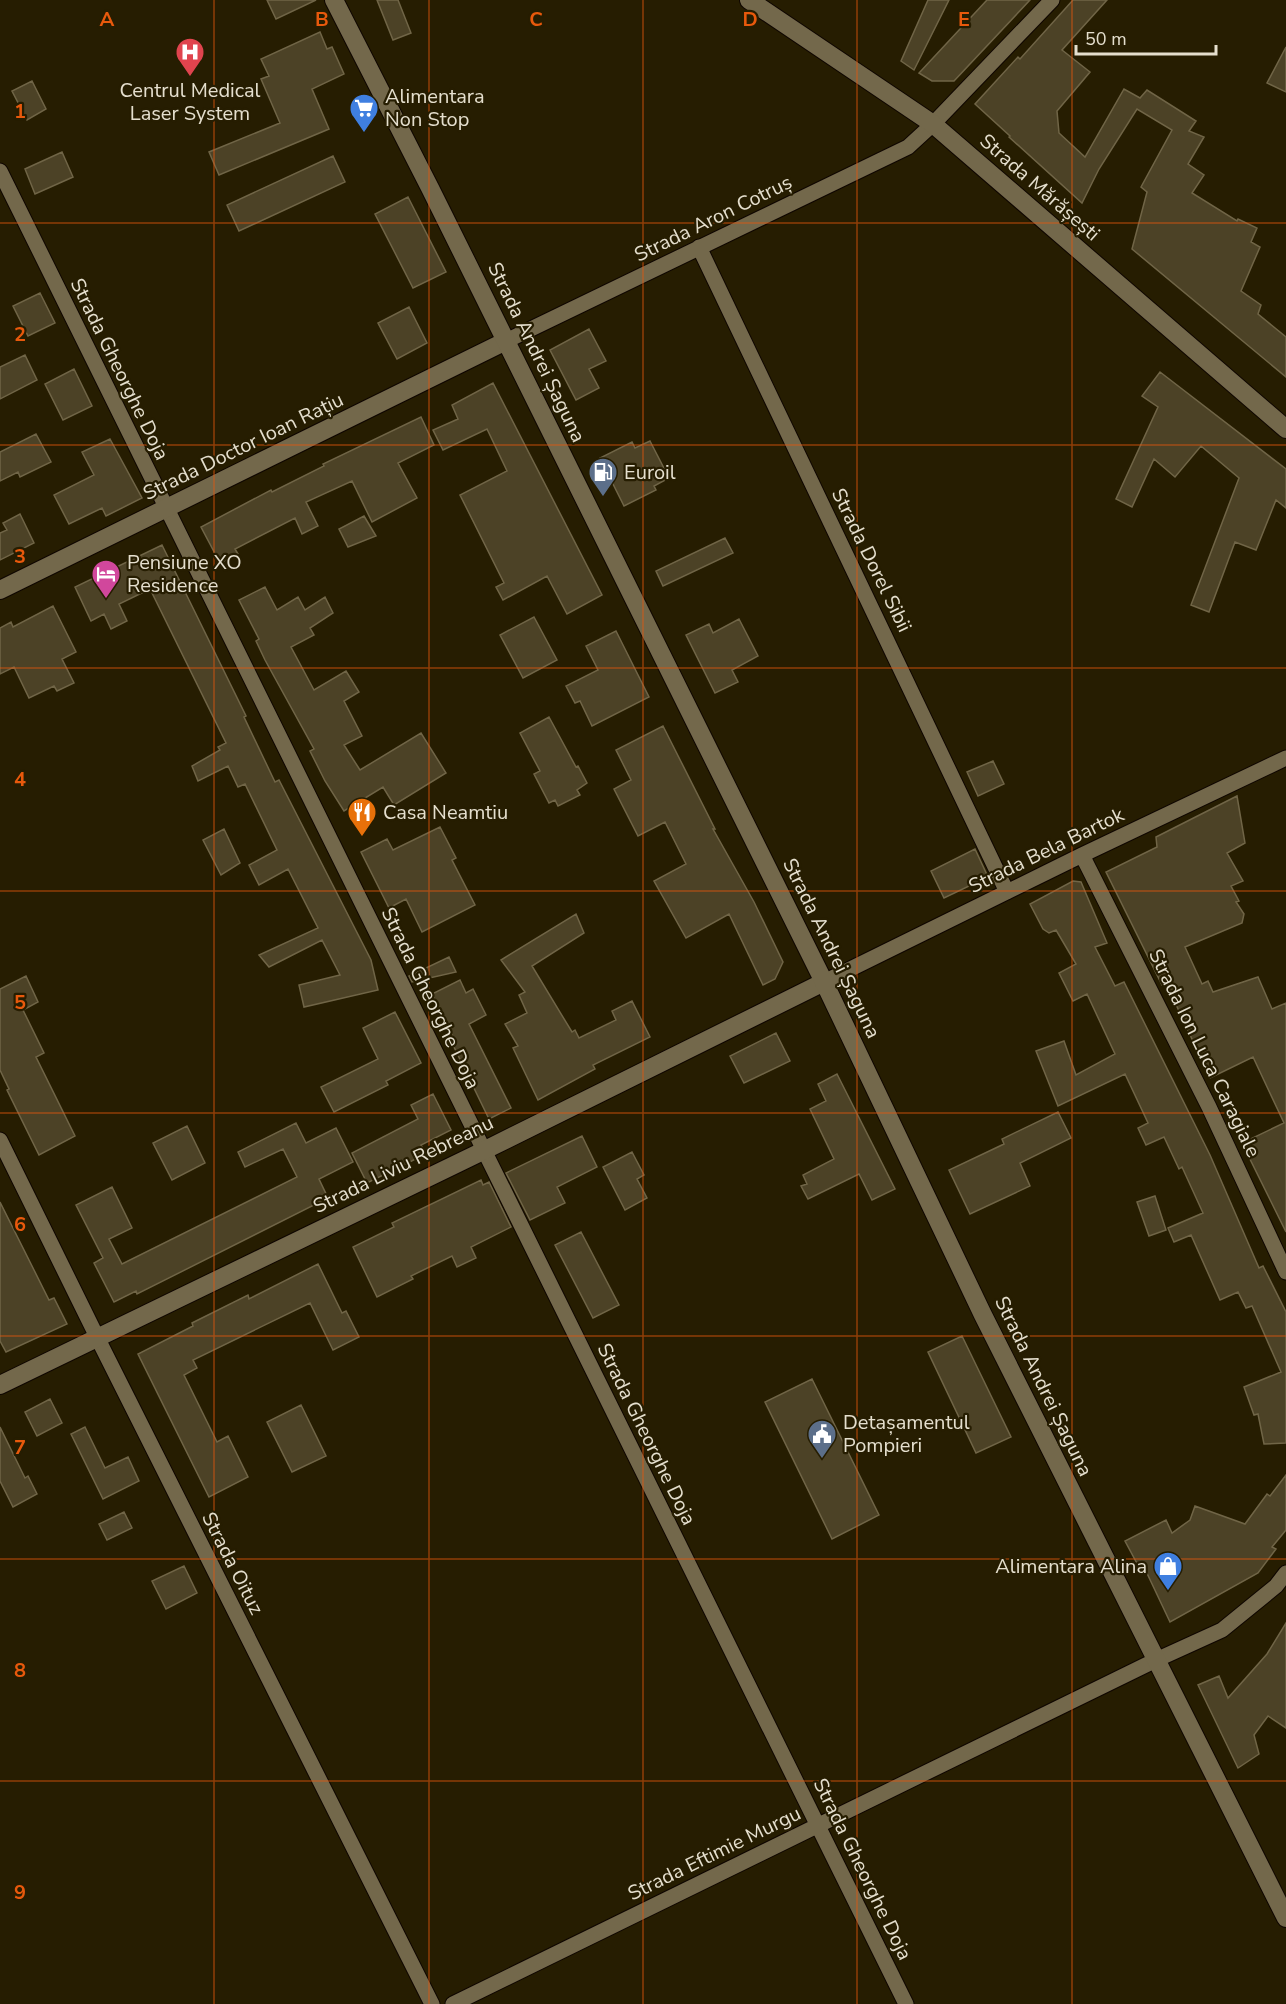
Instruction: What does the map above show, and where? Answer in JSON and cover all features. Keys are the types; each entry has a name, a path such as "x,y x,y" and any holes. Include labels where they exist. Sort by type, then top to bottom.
{"street":[{"name":"Strada Andrei Șaguna","path":"334,0 824,982 983,1315 1286,1918"},
{"name":"Strada Mărășești","path":"749,0 933,124 1286,429"},
{"name":"Strada Aron Cotruș","path":"506,341 908,147 1052,0"},
{"name":"Strada Gheorghe Doja","path":"0,171 906,2004"},
{"name":"Strada Dorel Sibii","path":"699,247 1007,892"},
{"name":"Strada Doctor Ioan Rațiu","path":"0,590 506,341"},
{"name":"Strada Bela Bartok","path":"824,982 1286,758"},
{"name":"Strada Ion Luca Caragiale","path":"1082,855 1209,1107 1286,1272"},
{"name":"Strada Liviu Rebreanu","path":"0,1385 483,1151 824,982"},
{"name":"Strada Oituz","path":"0,1140 432,2004"},
{"name":"Strada Eftimie Murgu","path":"453,2004 1156,1660 1222,1630 1276,1586 1286,1573"}],"building":[{"path":"267,0 316,0 276,19"},
{"path":"377,0 398,0 411,33 393,40"},
{"path":"928,0 949,0 914,70 901,61"},
{"path":"987,0 1030,0 954,81 932,81 919,73"},
{"path":"1073,0 1107,0 1062,50 1090,72 1057,111 1059,133 1085,157 1124,89 1140,98 1147,90 1196,121 1189,131 1204,137 1188,164 1204,175 1192,193 1237,221 1238,219 1257,228 1251,242 1260,247 1241,291 1261,305 1258,314 1286,337 1286,377 1132,249 1147,192 1141,187 1172,130 1137,109 1099,169 1082,203 975,104 1018,57 1020,59"},
{"path":"320,32 327,49 332,47 344,74 312,89 329,129 219,175 209,152 280,123 261,79 269,76 261,59"},
{"path":"1286,47 1286,92 1267,83"},
{"path":"32,81 46,109 27,120 12,91"},
{"path":"62,152 73,177 35,194 25,169"},
{"path":"333,156 345,182 239,231 227,205"},
{"path":"408,197 446,272 413,288 375,214"},
{"path":"40,293 55,323 28,336 13,306"},
{"path":"409,307 427,343 397,359 378,323"},
{"path":"589,329 606,361 589,369 599,388 576,400 550,350"},
{"path":"25,355 37,380 0,399 0,367"},
{"path":"74,369 92,406 63,420 45,384"},
{"path":"1160,372 1286,469 1286,508 1276,500 1256,550 1235,542 1209,612 1191,605 1239,478 1201,446 1175,477 1154,459 1132,507 1116,499 1158,407 1142,396"},
{"path":"493,383 602,595 567,614 547,576 503,600 496,587 504,583 460,495 507,471 487,429 443,450 433,430 458,419 452,405"},
{"path":"421,417 434,445 398,463 417,498 372,522 352,481 306,502 318,526 302,534 295,518 235,549 238,554 220,563 201,527"},
{"path":"36,434 51,462 20,477 18,472 0,481 0,452"},
{"path":"110,439 142,498 106,516 102,508 69,524 54,495 94,475 82,452"},
{"path":"650,441 669,478 654,486 656,490 624,506 600,458 632,442 635,448"},
{"path":"20,514 34,543 0,560 0,533 7,530 3,523"},
{"path":"364,516 376,536 348,547 339,529"},
{"path":"725,538 733,553 663,586 656,571"},
{"path":"162,545 246,716 244,717 275,782 279,780 371,960 378,990 304,1007 299,985 340,975 322,940 269,967 259,955 318,928 288,869 259,885 249,865 277,850 245,784 238,787 228,766 198,781 192,766 220,750 218,747 226,743 150,589 119,604 127,621 111,629 104,614 91,621 75,587"},
{"path":"265,587 277,610 298,597 305,610 325,597 333,613 310,628 314,635 291,647 314,690 346,671 359,692 344,701 362,736 344,745 360,770 421,733 446,773 394,805 383,787 344,811 310,751 314,749 265,660 256,641 259,639 239,600"},
{"path":"53,606 76,652 62,659 74,683 57,691 54,686 29,698 14,667 0,674 0,628 11,622 13,627"},
{"path":"534,617 557,660 523,678 500,635"},
{"path":"739,619 758,656 732,670 738,682 715,693 686,635 709,624 713,633"},
{"path":"616,631 649,697 592,726 580,701 575,703 566,686 598,670 586,646"},
{"path":"549,717 587,783 577,790 580,795 558,806 555,800 549,803 534,774 540,771 520,733"},
{"path":"663,726 715,829 713,829 754,902 783,962 775,979 763,985 729,914 686,938 654,881 686,864 665,822 638,836 614,789 631,780 616,750"},
{"path":"993,761 1004,784 978,796 967,772"},
{"path":"1237,796 1245,843 1227,853 1243,881 1231,886 1239,901 1236,902 1244,914 1242,923 1185,947 1202,984 1208,981 1213,992 1258,977 1272,1009 1286,1003 1286,1232 1242,1143 1284,1123 1253,1057 1210,1078 1166,983 1162,985 1106,872 1157,847 1156,837"},
{"path":"440,827 456,858 452,860 475,905 422,932 406,899 389,908 361,852 387,839 393,850"},
{"path":"224,829 240,863 221,875 203,840"},
{"path":"975,849 988,877 944,898 931,871"},
{"path":"1073,881 1081,882 1107,943 1095,947 1115,986 1124,982 1210,1155 1259,1268 1263,1266 1286,1312 1286,1443 1264,1444 1258,1414 1254,1415 1244,1387 1281,1372 1252,1306 1246,1308 1238,1292 1220,1300 1191,1235 1174,1242 1168,1228 1203,1213 1182,1167 1179,1169 1164,1137 1146,1145 1138,1128 1148,1123 1125,1074 1058,1106 1036,1051 1064,1041 1076,1075 1115,1054 1087,994 1073,1001 1059,973 1076,964 1056,930 1049,933 1043,929 1030,904"},
{"path":"576,914 584,933 532,966 572,1032 575,1030 579,1038 616,1020 612,1011 632,1001 650,1037 593,1065 595,1069 538,1100 513,1048 518,1046 505,1024 527,1013 519,995 525,992 501,960"},
{"path":"449,957 456,972 412,982 409,976"},
{"path":"26,976 38,1002 23,1010 44,1053 36,1057 75,1136 39,1155 7,1090 9,1089 0,1070 0,989"},
{"path":"460,980 466,993 473,989 486,1015 469,1024 511,1108 489,1119 452,1043 455,1041 432,994"},
{"path":"395,1012 421,1063 386,1081 388,1085 334,1112 321,1087 378,1059 363,1028"},
{"path":"776,1033 790,1061 744,1083 730,1056"},
{"path":"837,1074 895,1189 872,1200 859,1174 808,1199 801,1186 807,1184 803,1175 834,1159 810,1109 826,1101 818,1084"},
{"path":"433,1094 451,1130 421,1145 426,1154 367,1183 352,1153 418,1119 411,1105"},
{"path":"1058,1112 1071,1138 1020,1163 1030,1186 970,1214 949,1170 1004,1144 1002,1139"},
{"path":"296,1123 306,1143 336,1128 353,1162 319,1179 328,1198 137,1294 136,1291 114,1302 94,1263 103,1258 76,1205 112,1187 132,1228 109,1239 122,1264 297,1177 283,1149 245,1167 238,1152"},
{"path":"187,1126 205,1163 172,1180 153,1143"},
{"path":"582,1136 597,1167 557,1187 565,1203 530,1220 506,1173"},
{"path":"632,1152 644,1175 637,1179 647,1198 625,1210 603,1167"},
{"path":"481,1180 483,1185 489,1182 511,1227 471,1247 476,1258 457,1267 452,1256 411,1276 413,1279 377,1297 353,1247 394,1227 392,1223"},
{"path":"1155,1196 1166,1230 1149,1236 1137,1202"},
{"path":"0,1202 49,1300 54,1298 67,1324 6,1352 0,1341"},
{"path":"581,1232 619,1305 593,1318 555,1245"},
{"path":"318,1264 342,1313 346,1311 359,1337 333,1350 310,1303 193,1360 197,1368 184,1375 217,1442 228,1436 248,1477 209,1497 138,1354 248,1295 249,1299"},
{"path":"962,1336 1011,1437 976,1453 928,1352"},
{"name":"Detașamentul Pompieri","path":"812,1379 879,1515 832,1539 765,1402"},
{"path":"50,1399 62,1423 37,1436 25,1412"},
{"path":"301,1405 326,1456 292,1472 267,1422"},
{"path":"0,1427 25,1478 28,1476 37,1494 13,1507 0,1481"},
{"path":"85,1427 105,1468 128,1457 139,1481 103,1499 71,1434"},
{"path":"1286,1475 1286,1530 1272,1547 1276,1549 1258,1573 1170,1622 1144,1567 1140,1569 1125,1541 1166,1520 1172,1533 1190,1520 1195,1506 1245,1524 1267,1494 1270,1496"},
{"path":"124,1512 132,1528 107,1540 99,1524"},
{"path":"184,1566 197,1593 166,1609 152,1581"},
{"path":"1286,1623 1286,1728 1268,1716 1254,1735 1259,1754 1238,1768 1198,1685 1219,1676 1228,1698 1267,1654"}],"place":[{"name":"Centrul Medical Laser System","path":"190,78"},
{"name":"Alimentara Non Stop","path":"364,134"},
{"name":"Euroil","path":"603,498"},
{"name":"Pensiune XO Residence","path":"106,600"},
{"name":"Casa Neamtiu","path":"362,838"},
{"name":"Detașamentul Pompieri","path":"822,1460"},
{"name":"Alimentara Alina","path":"1168,1592"}]}
